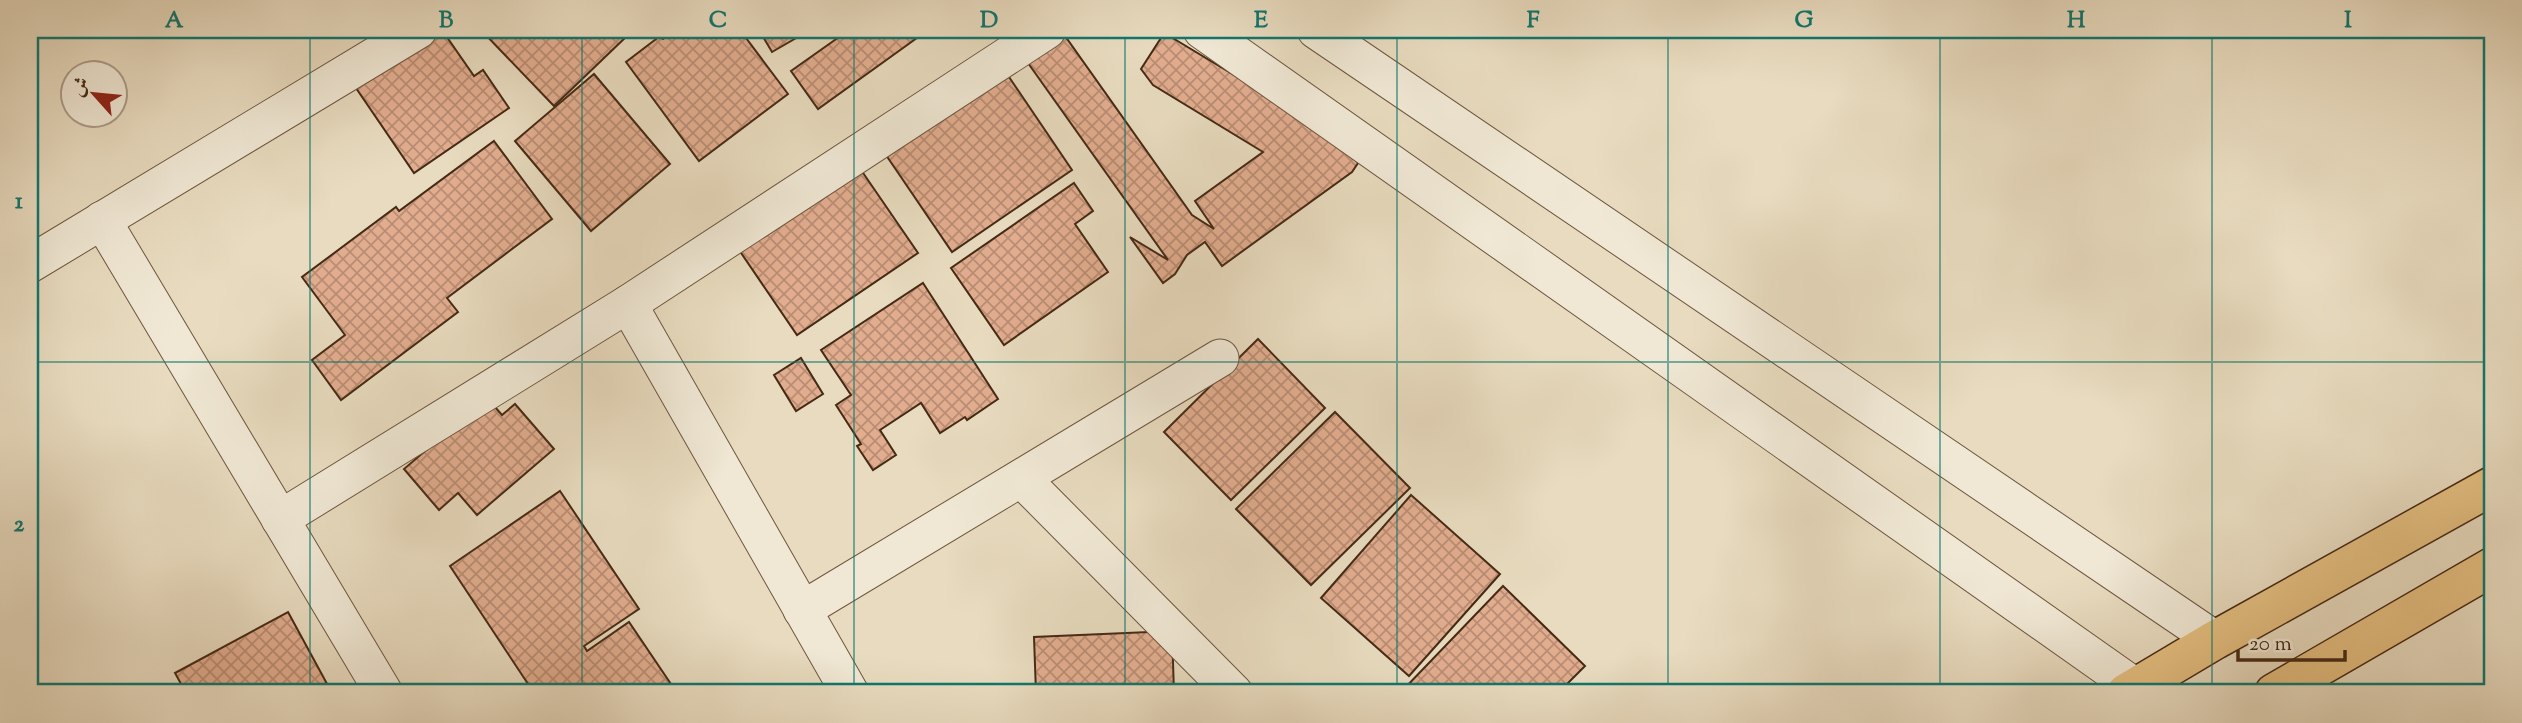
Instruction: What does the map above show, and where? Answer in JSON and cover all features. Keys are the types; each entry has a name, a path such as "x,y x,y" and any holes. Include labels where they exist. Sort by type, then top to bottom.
{"main road":[{"path":"2131,690 2215,640 2492,486"},
{"path":"2288,690 2492,567"}],"street":[{"path":"30,264 418,30"},
{"path":"280,519 628,304 1047,30"},
{"path":"1202,30 2131,690"},
{"path":"1317,30 2215,640"},
{"path":"102,220 384,693"},
{"path":"628,304 850,693"},
{"path":"802,610 1220,358"},
{"path":"1022,479 1234,693"}],"building":[{"path":"442,30 474,76 483,70 509,108 414,173 356,88"},
{"path":"481,30 624,30 629,34 554,106"},
{"path":"672,30 740,30 788,94 699,161 626,62 660,36 663,39"},
{"path":"759,30 810,30 772,52"},
{"path":"849,30 928,30 818,109 791,71"},
{"path":"1166,34 1342,140 1358,163 1352,172 1222,266 1205,242 1187,255 1175,274 1163,283 1130,237 1168,260 1028,63 1065,36 1192,215 1214,229 1195,201 1263,152 1153,85 1141,69"},
{"path":"594,74 670,164 591,231 515,141"},
{"path":"1007,74 1072,170 952,252 886,155"},
{"path":"494,141 552,219 447,298 458,312 341,400 312,360 345,335 302,277 396,207 399,211"},
{"path":"859,167 918,253 797,335 737,247"},
{"path":"1074,183 1093,211 1075,224 1108,272 1004,345 951,268"},
{"path":"923,283 998,399 967,420 965,417 940,433 921,403 880,430 896,455 873,470 857,446 861,444 836,405 851,395 821,350"},
{"path":"1258,339 1325,408 1231,500 1164,432"},
{"path":"801,358 823,394 796,411 774,375"},
{"path":"487,398 502,415 515,404 554,449 477,515 458,493 439,510 404,469"},
{"path":"1335,412 1410,488 1311,585 1236,509"},
{"path":"560,491 639,609 584,646 587,651 629,622 677,693 534,693 450,566"},
{"path":"1411,495 1500,574 1409,676 1321,598"},
{"path":"1503,586 1585,666 1558,693 1400,693"},
{"path":"288,612 332,693 186,693 175,673"},
{"path":"1172,631 1174,693 1036,693 1034,637"}]}
